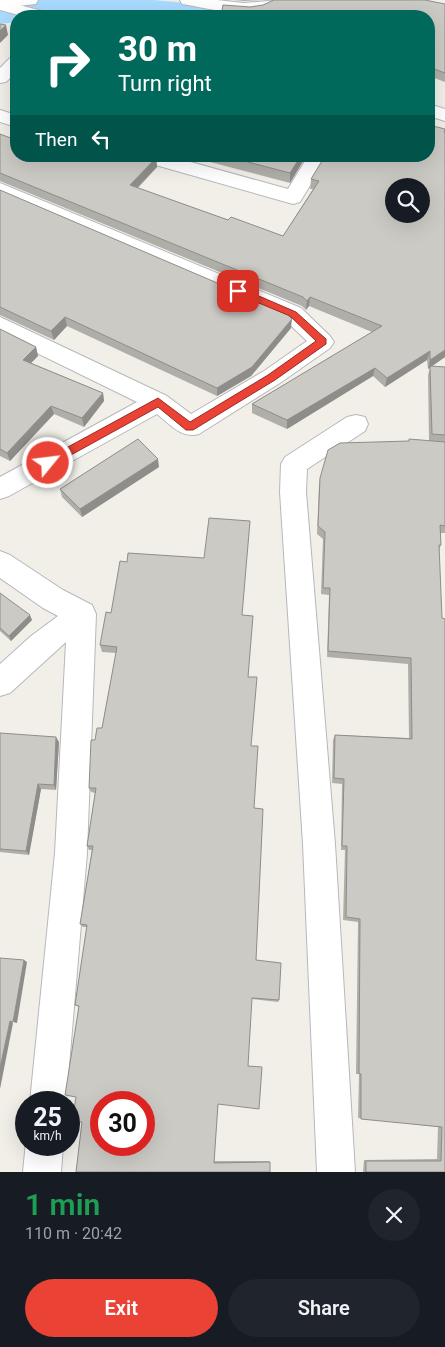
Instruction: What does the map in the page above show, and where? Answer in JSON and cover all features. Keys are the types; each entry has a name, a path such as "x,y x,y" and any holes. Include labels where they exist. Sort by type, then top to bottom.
{"street":[{"path":"180,1 248,8 262,6 272,0"},
{"path":"0,5 35,10"},
{"path":"0,78 10,68"},
{"path":"167,162 292,197 314,162"},
{"path":"0,189 293,314 322,342 272,377 190,427 158,402 0,325"},
{"path":"0,489 158,402"},
{"path":"336,1172 320,854 294,501 294,464 356,424"},
{"path":"0,563 53,599 82,614"},
{"path":"0,683 41,645 82,614"},
{"path":"49,1091 71,852 82,614"},
{"path":"42,1172 43,1156"}],"building":[{"path":"274,0 425,0 445,4 445,73 435,69 435,10 222,10 223,5 250,7 263,5"},
{"path":"0,24 6,25 0,31"},
{"path":"435,126 445,129 445,350 430,360 430,351 387,378 375,368 287,420 252,404 382,326 310,297 307,301 303,297 0,173 0,134 10,138 10,162 152,162 130,185 228,220 231,217 283,236 319,181 311,179 321,162 435,162"},
{"path":"248,162 297,162 290,173"},
{"path":"0,190 285,312 292,319 252,367 217,388 65,317 51,331 0,307"},
{"path":"0,329 36,347 23,360 103,393 82,418 51,406 7,453 0,449"},
{"path":"430,366 445,367 445,435 432,434"},
{"path":"138,439 158,459 80,509 60,489"},
{"path":"409,439 445,442 445,526 440,525 441,545 439,545 442,618 445,619 445,1172 366,1172 366,1161 441,1161 442,1127 361,1119 361,1074 359,1074 360,919 346,917 347,846 342,846 344,779 334,778 335,735 412,739 411,658 328,651 330,588 323,588 325,532 318,526 320,478 328,450 340,443 409,441"},
{"path":"209,518 250,521 242,615 253,616 248,677 257,677 251,746 258,746 254,808 263,809 256,960 281,963 279,1000 252,998 248,1066 262,1067 259,1109 218,1104 214,1163 270,1162 270,1172 76,1172 78,1156 80,1156 82,1122 80,1122 80,1091 66,1091 79,1006 75,1005 87,925 80,924 93,846 87,846 96,788 89,788 91,740 95,740 97,728 102,728 117,647 100,645 106,612 111,613 120,561 127,562 128,553 204,558"},
{"path":"0,593 30,615 9,636 0,628"},
{"path":"0,733 56,737 54,785 38,784 26,851 0,849"},
{"path":"0,958 24,960 13,1022 10,1021 0,1068"}],"waterway":[{"path":"22,10 78,5 133,10"},
{"path":"0,12 10,11"}],"route":[{"path":"48,463 158,402 190,427 272,377 322,342 293,314 238,291"}]}
